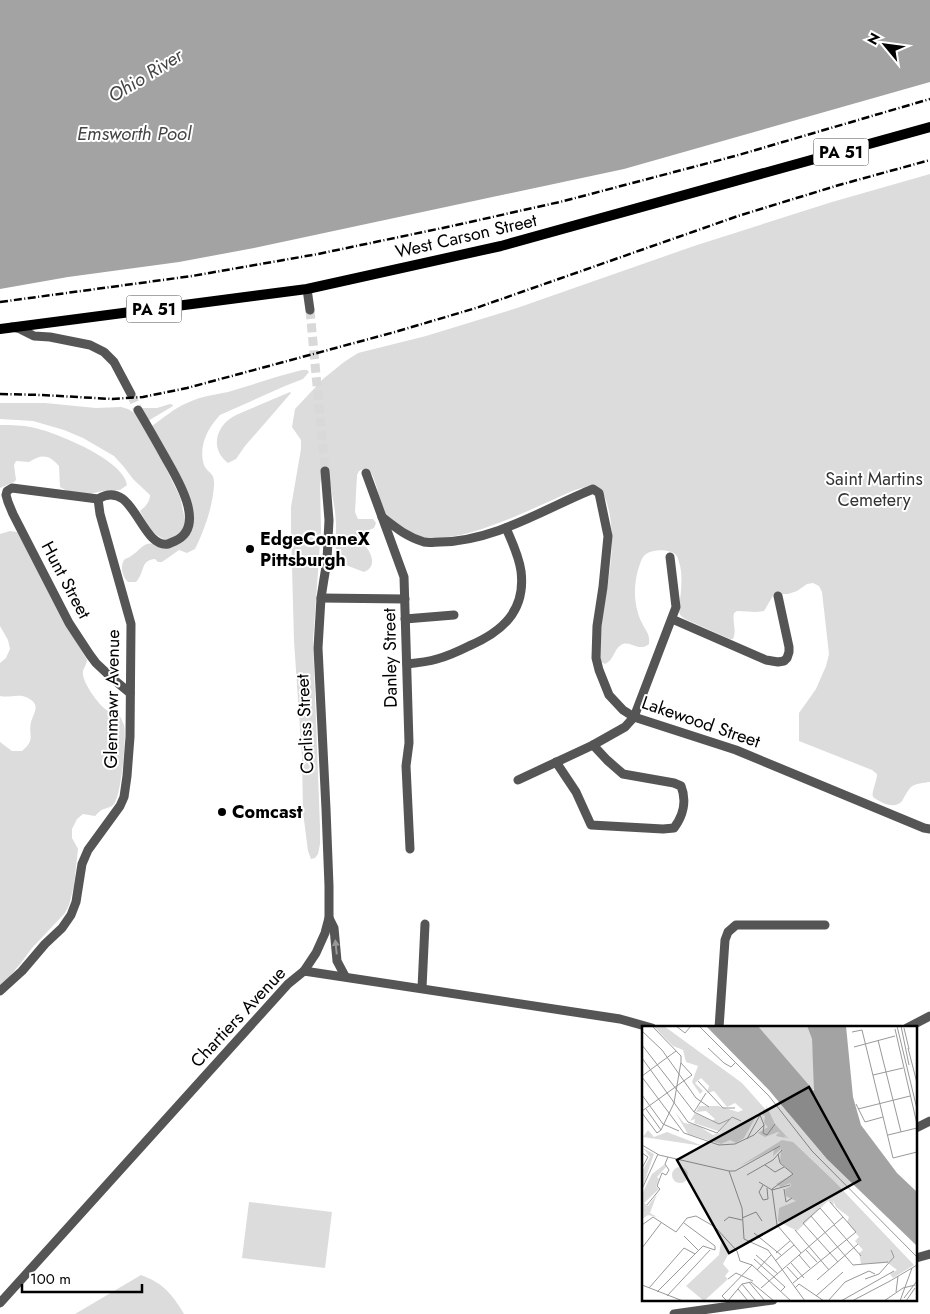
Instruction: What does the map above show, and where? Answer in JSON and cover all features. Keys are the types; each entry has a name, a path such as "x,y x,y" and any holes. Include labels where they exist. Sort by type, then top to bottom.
{"main road":[{"name":"West Carson Street","path":"0,329 308,290 501,246 930,127"}],"street":[{"path":"308,290 310,310"},
{"path":"12,327 34,336 50,337 90,345 104,352 114,362 131,394"},
{"path":"98,499 108,495 118,497 131,507 149,533 155,540 161,543 168,544 184,536 188,530 190,520 188,507 180,486 138,410"},
{"name":"Corliss Street","path":"304,971 316,953 329,918 318,648 329,520 325,471"},
{"name":"Danley Street","path":"366,473 404,577 409,744 406,766 410,849"},
{"name":"Hunt Street","path":"98,499 12,488 7,491 6,495 13,514 83,644 96,663 130,693"},
{"name":"Lakewood Street","path":"506,528 593,488 599,493 608,536 597,626 596,658 598,670 609,695 622,710 634,718 736,750 930,829"},
{"name":"Glenmawr Avenue","path":"0,991 22,971 45,944 62,928 71,915 76,902 82,864 88,850 120,806 124,797 130,737 130,624 116,566 100,514 98,499"},
{"path":"382,517 404,534 426,542 454,542 506,528 518,557 521,572 519,599 513,614 502,627 482,641 437,659 407,664"},
{"path":"518,780 594,745 625,728 634,718 676,607 670,557"},
{"path":"672,619 766,660 784,661 787,658 789,647 778,596"},
{"path":"321,598 406,599"},
{"path":"406,619 454,615"},
{"path":"556,762 576,792 591,825 674,828 681,819 684,806 684,792 681,786 674,783 623,774 594,745"},
{"path":"329,918 334,928 337,961 345,976"},
{"path":"422,988 426,924"},
{"path":"720,1026 725,940 728,932 736,924 825,925"},
{"name":"Chartiers Avenue","path":"0,1303 288,984 304,971 620,1019 645,1026"},
{"path":"911,1026 930,1016"},
{"path":"918,1127 930,1121"},
{"path":"674,1314 759,1302"}],"green space":[{"name":"Saint Martins Cemetery","path":"930,174 930,782 920,783 911,787 899,804 888,805 873,797 877,774 872,770 799,741 799,713 816,689 829,654 822,592 819,586 813,583 807,584 797,591 788,594 774,594 764,611 737,611 734,613 734,636 733,639 730,639 681,616 679,612 681,574 677,557 665,550 650,552 641,561 636,577 635,590 637,610 648,635 649,644 641,647 628,644 621,645 611,660 605,664 601,662 599,644 612,542 610,514 606,500 599,488 591,486 574,490 482,529 445,538 428,538 414,535 389,519 382,507 372,475 366,468 359,471 357,475 355,512 358,519 373,519 376,523 374,528 362,533 360,536 360,542 366,547 372,557 370,568 364,572 338,562 336,558 335,511 328,471 322,474 320,484 321,530 313,641 320,844 318,854 315,858 311,859 308,851 303,812 302,758 294,641 291,507 301,449 301,440 292,427 295,409 323,379 358,353 426,336 517,308 694,246 832,202"},
{"path":"302,370 309,372 303,379 220,415 208,432 203,444 202,458 204,465 212,475 214,485 208,518 195,549 187,553 179,550 162,562 158,562 155,559 150,560 145,564 136,582 128,582 122,571 124,560 147,544 160,546 192,529 194,521 193,508 182,479 152,426 174,410 192,401"},
{"path":"290,392 236,459 228,463 218,451 217,437 229,419"},
{"path":"0,403 45,403 96,408 121,407 136,414 180,497 185,526 179,535 166,540 150,528 140,511 148,502 150,495 133,479 114,456 83,438 64,430 33,421 0,419"},
{"path":"170,404 173,406 148,421 141,409 157,408"},
{"path":"0,425 35,428 88,449 114,466 123,476 127,485 120,490 89,494 67,491 60,487 59,466 52,459 45,456 29,462 16,461 14,465 16,480 0,488"},
{"path":"10,531 17,532 87,660 83,672 89,688 104,708 121,718 124,725 125,741 119,790 114,804 101,810 95,816 83,814 77,819 72,829 72,838 78,849 74,885 65,913 0,985 0,742 12,751 22,751 29,743 31,737 30,727 36,709 34,703 25,697 0,696 0,663 6,658 10,649 8,640 0,626 0,534"},
{"path":"249,1202 332,1212 325,1268 242,1258"},
{"path":"141,1275 149,1278 166,1290 184,1314 75,1314"}],"water":[{"name":"Emsworth Pool","path":"0,0 930,0 930,82 624,169 254,248 179,262 68,277 0,289"}],"tunnel":[{"path":"310,310 325,471"},
{"path":"131,394 138,410"}],"railway":[{"path":"0,302 192,276 318,254 452,226 564,201 735,156 930,99"},
{"path":"0,394 112,399 143,397 187,388 395,332 476,308 738,216 930,160"}],"place":[{"name":"EdgeConneX Pittsburgh","path":"250,549"},
{"name":"Comcast","path":"222,812"}],"water label":[{"name":"Ohio River","path":"145,75"}]}
